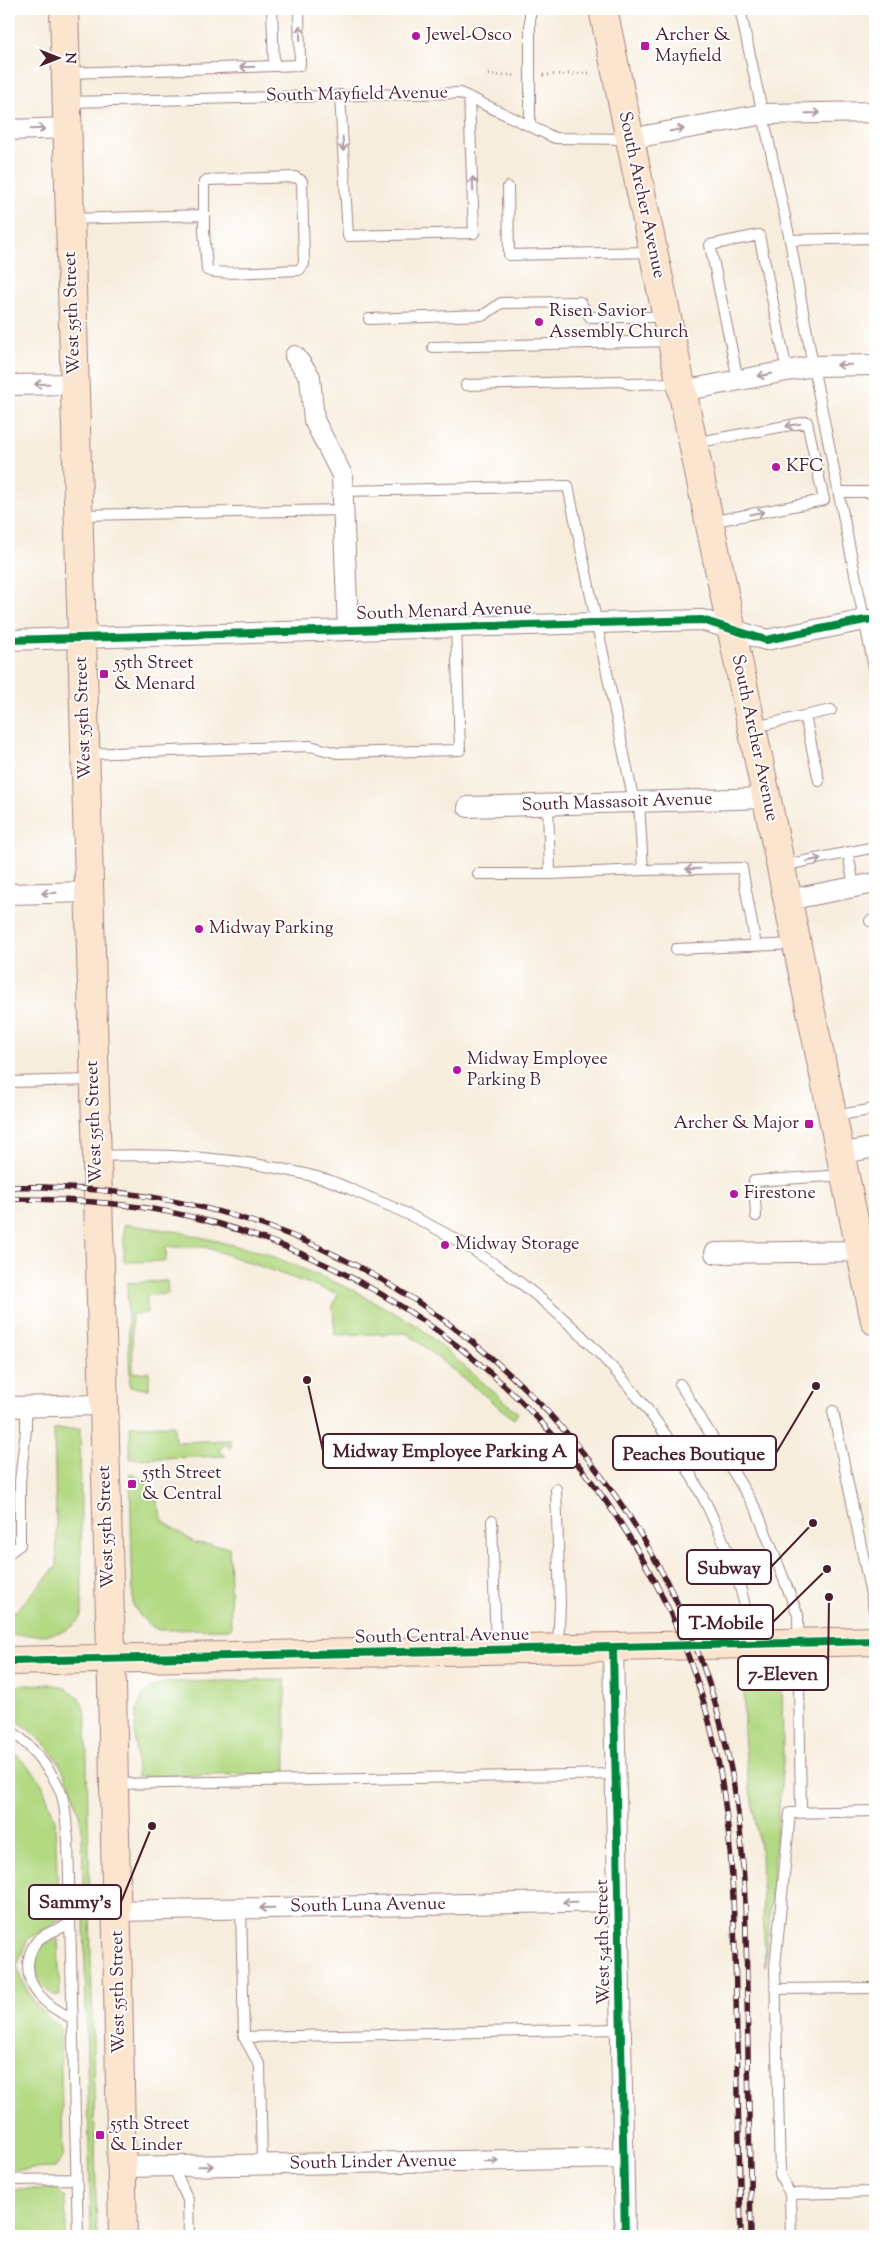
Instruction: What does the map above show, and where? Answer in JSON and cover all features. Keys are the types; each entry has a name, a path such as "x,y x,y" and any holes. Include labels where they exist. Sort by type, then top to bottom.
{"main road":[{"name":"West 55th Street","path":"64,9 111,1658 123,2236"},
{"name":"South Archer Avenue","path":"603,9 832,1117 866,1257 875,1321"},
{"name":"South Central Avenue","path":"9,1662 111,1658 875,1641"}],"street":[{"name":"South Mayfield Avenue","path":"629,139 764,114 875,112"},
{"name":"South Mayfield Avenue","path":"9,130 67,115"},
{"path":"295,356 310,377 314,420 342,475 348,630"},
{"path":"681,387 738,380 813,366 875,364"},
{"path":"9,385 75,384"},
{"name":"South Menard Avenue","path":"9,640 702,620 766,640 870,620"},
{"name":"South Massasoit Avenue","path":"468,807 766,798"},
{"path":"787,900 875,883"},
{"path":"9,894 89,892"},
{"path":"843,1165 875,1147"},
{"path":"714,1253 866,1257"},
{"path":"18,1407 103,1405"},
{"name":"West 54th Street","path":"614,1648 625,2236"},
{"name":"South Luna Avenue","path":"117,1911 618,1901"},
{"name":"South Linder Avenue","path":"122,2167 624,2158"}],"lane":[{"path":"272,9 274,66"},
{"path":"66,73 300,65 299,9"},
{"path":"530,9 530,126"},
{"path":"740,9 790,240 838,492 870,620 875,673"},
{"name":"South Mayfield Avenue","path":"67,115 340,95 460,93 554,138 629,139"},
{"path":"340,95 348,236 474,233 469,98"},
{"path":"300,178 302,181 303,268 299,270 210,272 206,265 204,215 204,182 207,180 300,178"},
{"path":"508,187 509,255 653,252"},
{"path":"70,219 204,215"},
{"path":"738,380 710,245 759,234 787,371"},
{"path":"790,240 875,238"},
{"path":"369,319 484,315 501,303 580,302 590,317 669,329"},
{"path":"433,347 669,329"},
{"path":"466,385 620,381 630,384 681,387"},
{"path":"692,443 807,422 824,500 709,522"},
{"path":"78,515 568,486 637,802 643,870"},
{"path":"838,492 875,492"},
{"path":"85,754 310,746 337,753 460,750 456,627"},
{"path":"752,728 831,710"},
{"path":"805,716 819,781"},
{"path":"548,805 550,874"},
{"path":"780,866 875,847"},
{"path":"848,853 854,887"},
{"path":"478,874 550,874 742,868 756,946"},
{"path":"676,949 797,944"},
{"path":"9,1082 94,1080"},
{"path":"832,1117 875,1109"},
{"path":"96,1156 122,1155 238,1160 329,1180 408,1213 490,1260 563,1318 624,1382 676,1448 710,1511 735,1570 749,1617 750,1645"},
{"path":"756,1216 754,1181 843,1165"},
{"path":"680,1384 757,1511 798,1615 801,1812"},
{"path":"9,1553 20,1545 20,1481 26,1430 18,1407"},
{"path":"833,1411 875,1614"},
{"path":"556,1489 560,1603 558,1649"},
{"path":"492,1520 496,1650"},
{"path":"9,1730 18,1735 45,1765 63,1798 68,1838 78,2236"},
{"path":"114,1784 616,1774"},
{"path":"791,2236 790,2194 780,2175 775,1989 775,1967 790,1813 875,1811"},
{"path":"241,1909 244,2037 260,2066 262,2165"},
{"path":"70,1924 38,1940 29,1953 28,1972 34,1989 46,2004 72,2018"},
{"path":"775,1989 875,1988"},
{"path":"244,2037 621,2029"},
{"path":"173,2166 188,2200 189,2236"},
{"path":"9,2180 76,2179"},
{"path":"790,2194 875,2192"}],"path":[{"path":"537,75 591,73"},
{"path":"488,75 524,75"}],"green space":[{"path":"124,1224 180,1232 265,1253 353,1290 418,1326 518,1413 514,1419 407,1333 335,1335 333,1306 338,1294 205,1247 166,1247 166,1261 124,1262"},
{"path":"167,1281 168,1294 147,1295 147,1313 132,1314 133,1373 149,1372 149,1389 130,1387 127,1283"},
{"path":"174,1425 175,1442 231,1440 231,1449 225,1444 219,1451 226,1456 130,1459 130,1426"},
{"path":"80,1428 82,1614 69,1629 60,1632 40,1635 9,1635 9,1611 16,1611 57,1566 54,1429"},
{"path":"130,1473 143,1480 155,1494 163,1521 195,1543 229,1547 231,1629 159,1630 147,1623 133,1605"},
{"path":"744,1668 782,1668 783,1762 765,1966 761,1853 747,1772 744,1732"},
{"path":"285,1680 286,1773 137,1777 136,1718 139,1704 145,1693 156,1685 171,1682"},
{"path":"49,1684 70,1690 75,1694 82,1704 86,1718 97,2236 91,2236 82,1828 73,1792 59,1763 38,1738 9,1716 9,1686"},
{"path":"9,1747 40,1779 55,1819 59,1920 28,1939 17,1966 33,2001 44,2014 60,2027 63,2156 55,2168 9,2170"},
{"path":"58,1939 60,1996 53,1996 40,1981 36,1970 36,1958 37,1952 43,1944"},
{"path":"9,2189 57,2189 65,2198 66,2236 9,2236"}],"railway":[{"path":"9,1187 92,1190 175,1201 256,1223 295,1237 333,1254 405,1294 472,1342 534,1397 588,1459 636,1527 675,1599 706,1675 728,1755 738,1813 744,1872 751,2236"},
{"path":"9,1199 62,1200 141,1207 219,1224 308,1256 391,1300 468,1355 538,1418 598,1490 648,1570 688,1655 715,1746 721,1777 732,1870 741,2236"}],"cycle path":[{"path":"9,640 702,620 766,640 865,620 875,620"},
{"path":"9,1661 875,1641"},
{"path":"613,1648 625,2236"}],"place":[{"name":"Jewel-Osco","path":"416,36"},
{"name":"Archer & Mayfield","path":"645,46"},
{"name":"Risen Savior Assembly Church","path":"539,322"},
{"name":"KFC","path":"776,467"},
{"name":"55th Street & Menard","path":"104,674"},
{"name":"Midway Parking","path":"199,929"},
{"name":"Midway Employee Parking B","path":"457,1070"},
{"name":"Archer & Major","path":"809,1124"},
{"name":"Firestone","path":"734,1194"},
{"name":"Midway Storage","path":"445,1245"},
{"name":"Midway Employee Parking A","path":"307,1380"},
{"name":"Peaches Boutique","path":"816,1386"},
{"name":"55th Street & Central","path":"132,1484"},
{"name":"Subway","path":"813,1523"},
{"name":"T-Mobile","path":"827,1569"},
{"name":"7-Eleven","path":"829,1597"},
{"name":"Sammy’s","path":"152,1826"},
{"name":"55th Street & Linder","path":"100,2135"}]}
